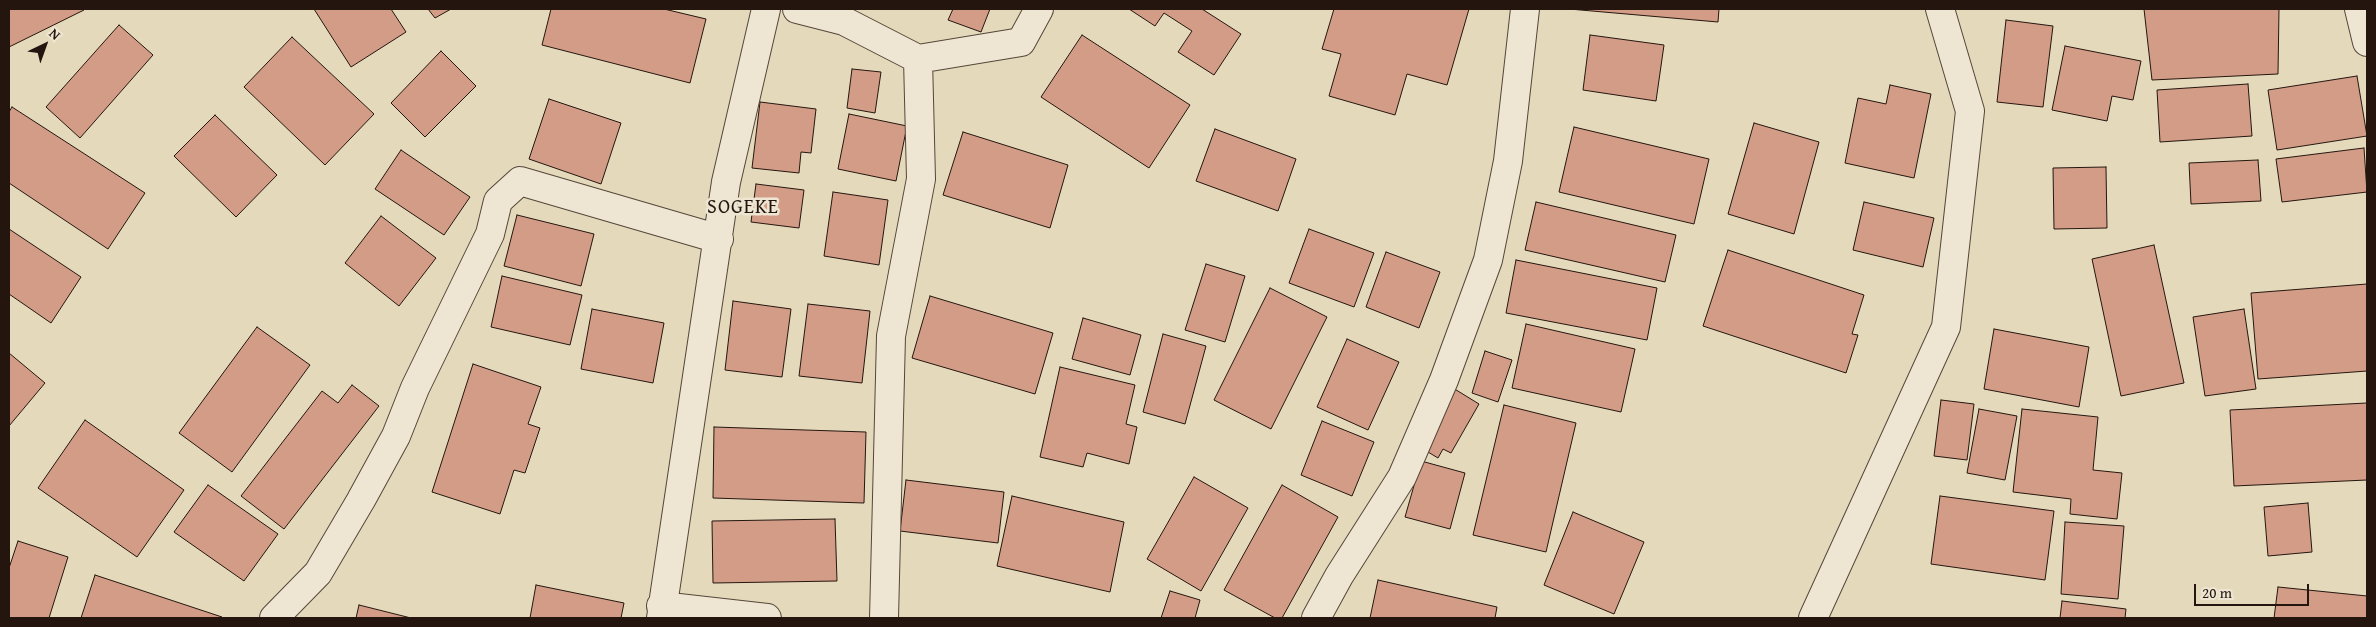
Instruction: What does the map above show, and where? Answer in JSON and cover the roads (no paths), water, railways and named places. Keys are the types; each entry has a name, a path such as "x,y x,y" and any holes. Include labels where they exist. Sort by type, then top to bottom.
{"street":[{"path":"766,9 726,182 719,239 661,612 767,618"},
{"path":"797,9 844,21 918,59 1021,42 1039,9"},
{"path":"1316,618 1339,576 1402,477 1444,380 1488,260 1508,161 1525,9"},
{"path":"1813,618 1946,327 1970,111 1940,9"},
{"path":"2359,9 2367,42"},
{"path":"884,618 890,336 921,179 918,59"},
{"path":"274,618 318,573 361,500 396,436 415,388 490,234 498,201 520,181 719,239"}],"district":[{"name":"SOGEKE","path":"743,208"}]}
